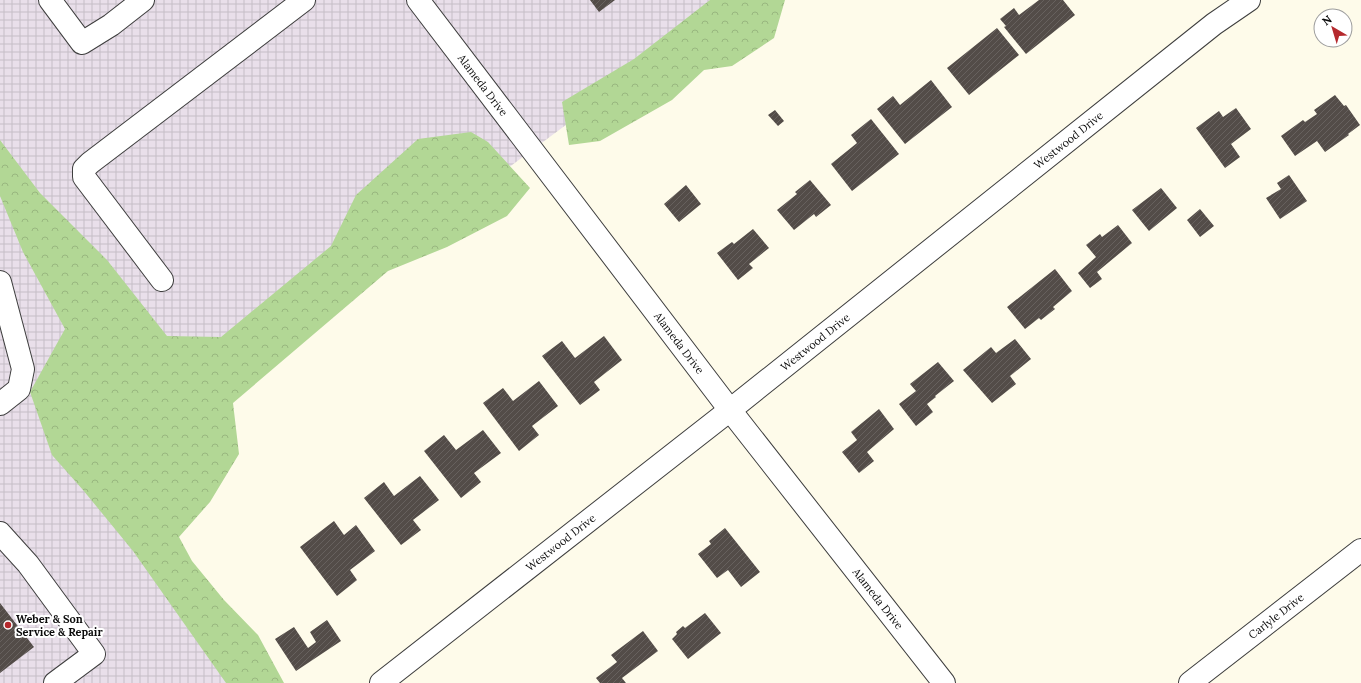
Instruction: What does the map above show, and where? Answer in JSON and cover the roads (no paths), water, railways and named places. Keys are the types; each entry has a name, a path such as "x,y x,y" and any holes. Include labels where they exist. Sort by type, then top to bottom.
{"street":[{"path":"50,0 82,43 111,25 144,0"},
{"path":"162,280 84,177 84,169 304,0"},
{"name":"Alameda Drive","path":"418,0 730,410 944,683"},
{"name":"Westwood Drive","path":"380,683 730,410 1214,24 1249,0"},
{"path":"0,282 23,369 19,389 0,404"},
{"path":"0,533 28,564 94,654 55,683"},
{"name":"Carlyle Drive","path":"1190,683 1361,550"}],"place":[{"name":"Weber & Son Service & Repair","path":"8,625"}]}
